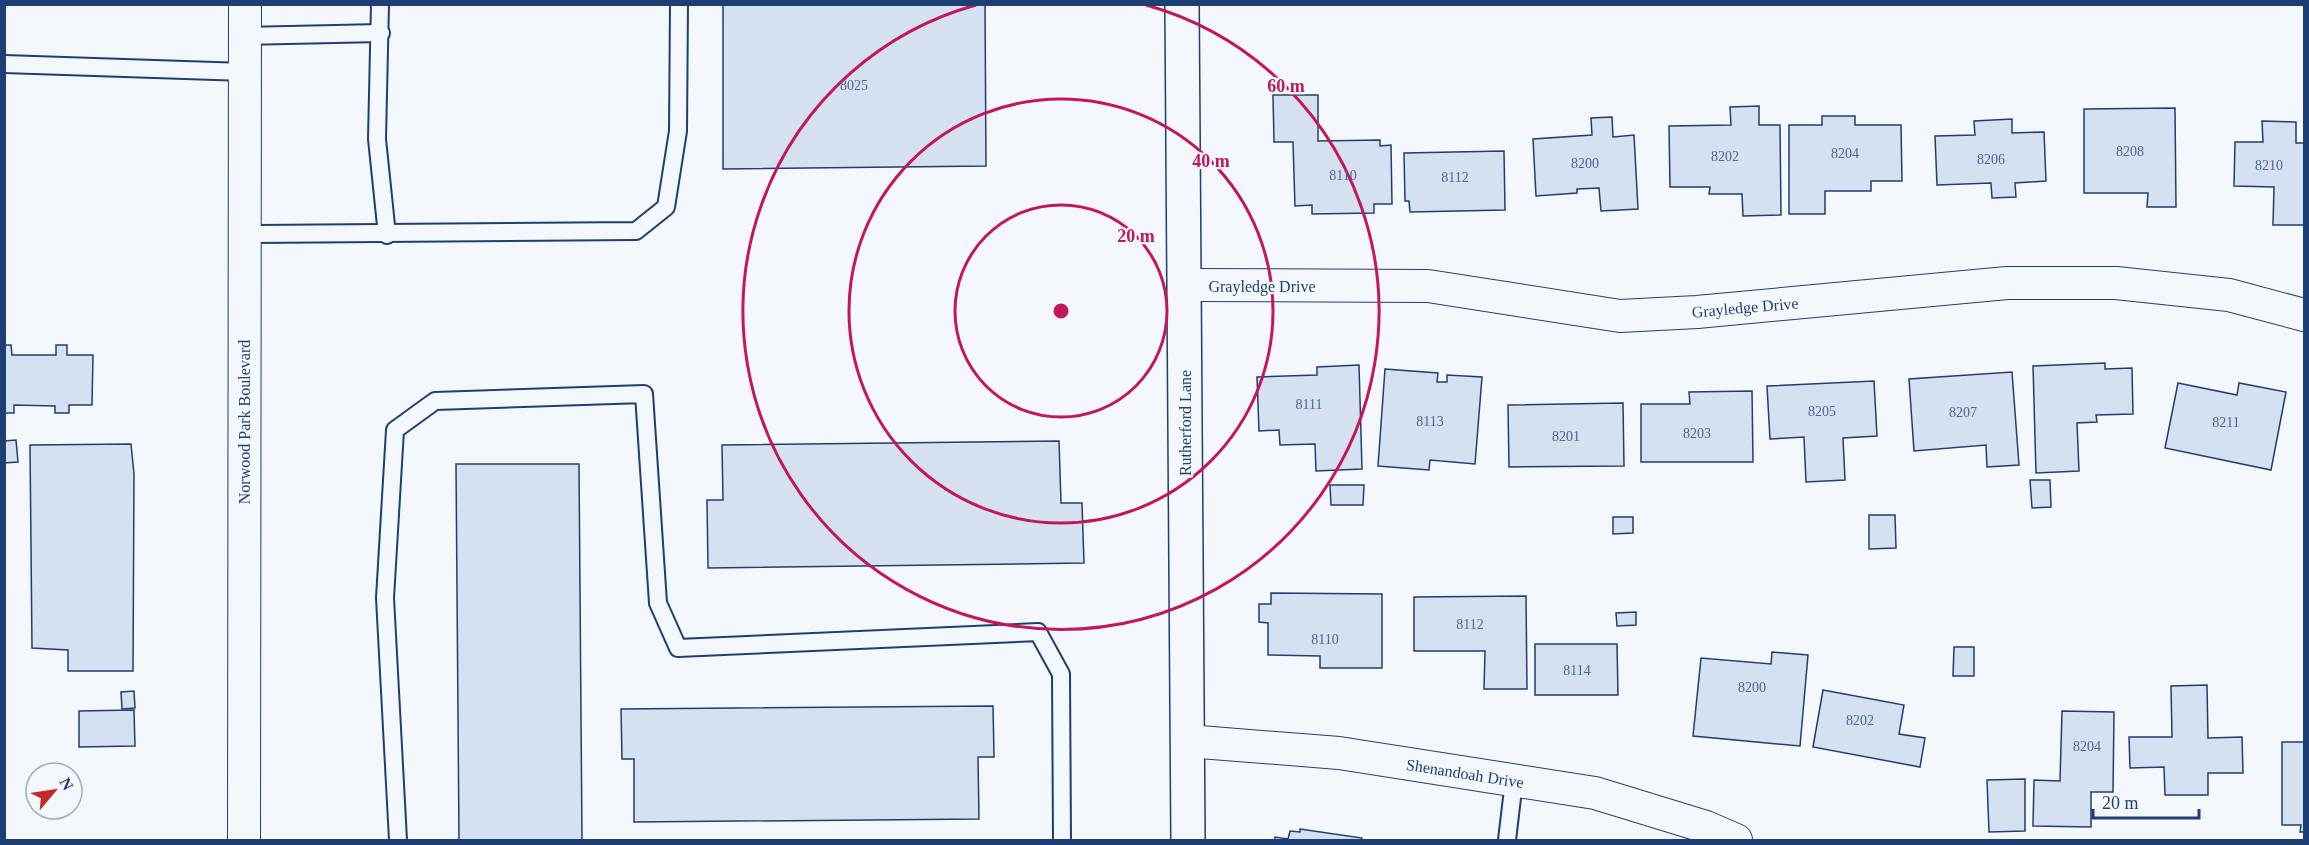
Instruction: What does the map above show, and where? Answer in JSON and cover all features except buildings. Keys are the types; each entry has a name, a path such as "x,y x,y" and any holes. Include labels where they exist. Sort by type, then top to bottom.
{"street":[{"name":"Norwood Park Boulevard","path":"244,840 245,4"},
{"name":"Rutherford Lane","path":"1182,4 1188,840"},
{"name":"Grayledge Drive","path":"1184,285 1428,286 1620,316 1697,312 2007,283 2116,283 2229,295 2304,315"},
{"name":"Shenandoah Drive","path":"1187,741 1339,753 1595,794 1706,827 1736,840"}],"lane":[{"path":"381,4 377,139 387,234"},
{"path":"245,234 636,231 666,207 678,131 680,4"},
{"path":"245,36 381,33"},
{"path":"4,64 245,72"},
{"path":"398,840 385,598 395,430 435,401 644,394 658,603 678,648 1038,632 1061,674 1062,840"},
{"path":"1507,840 1514,781"}]}
